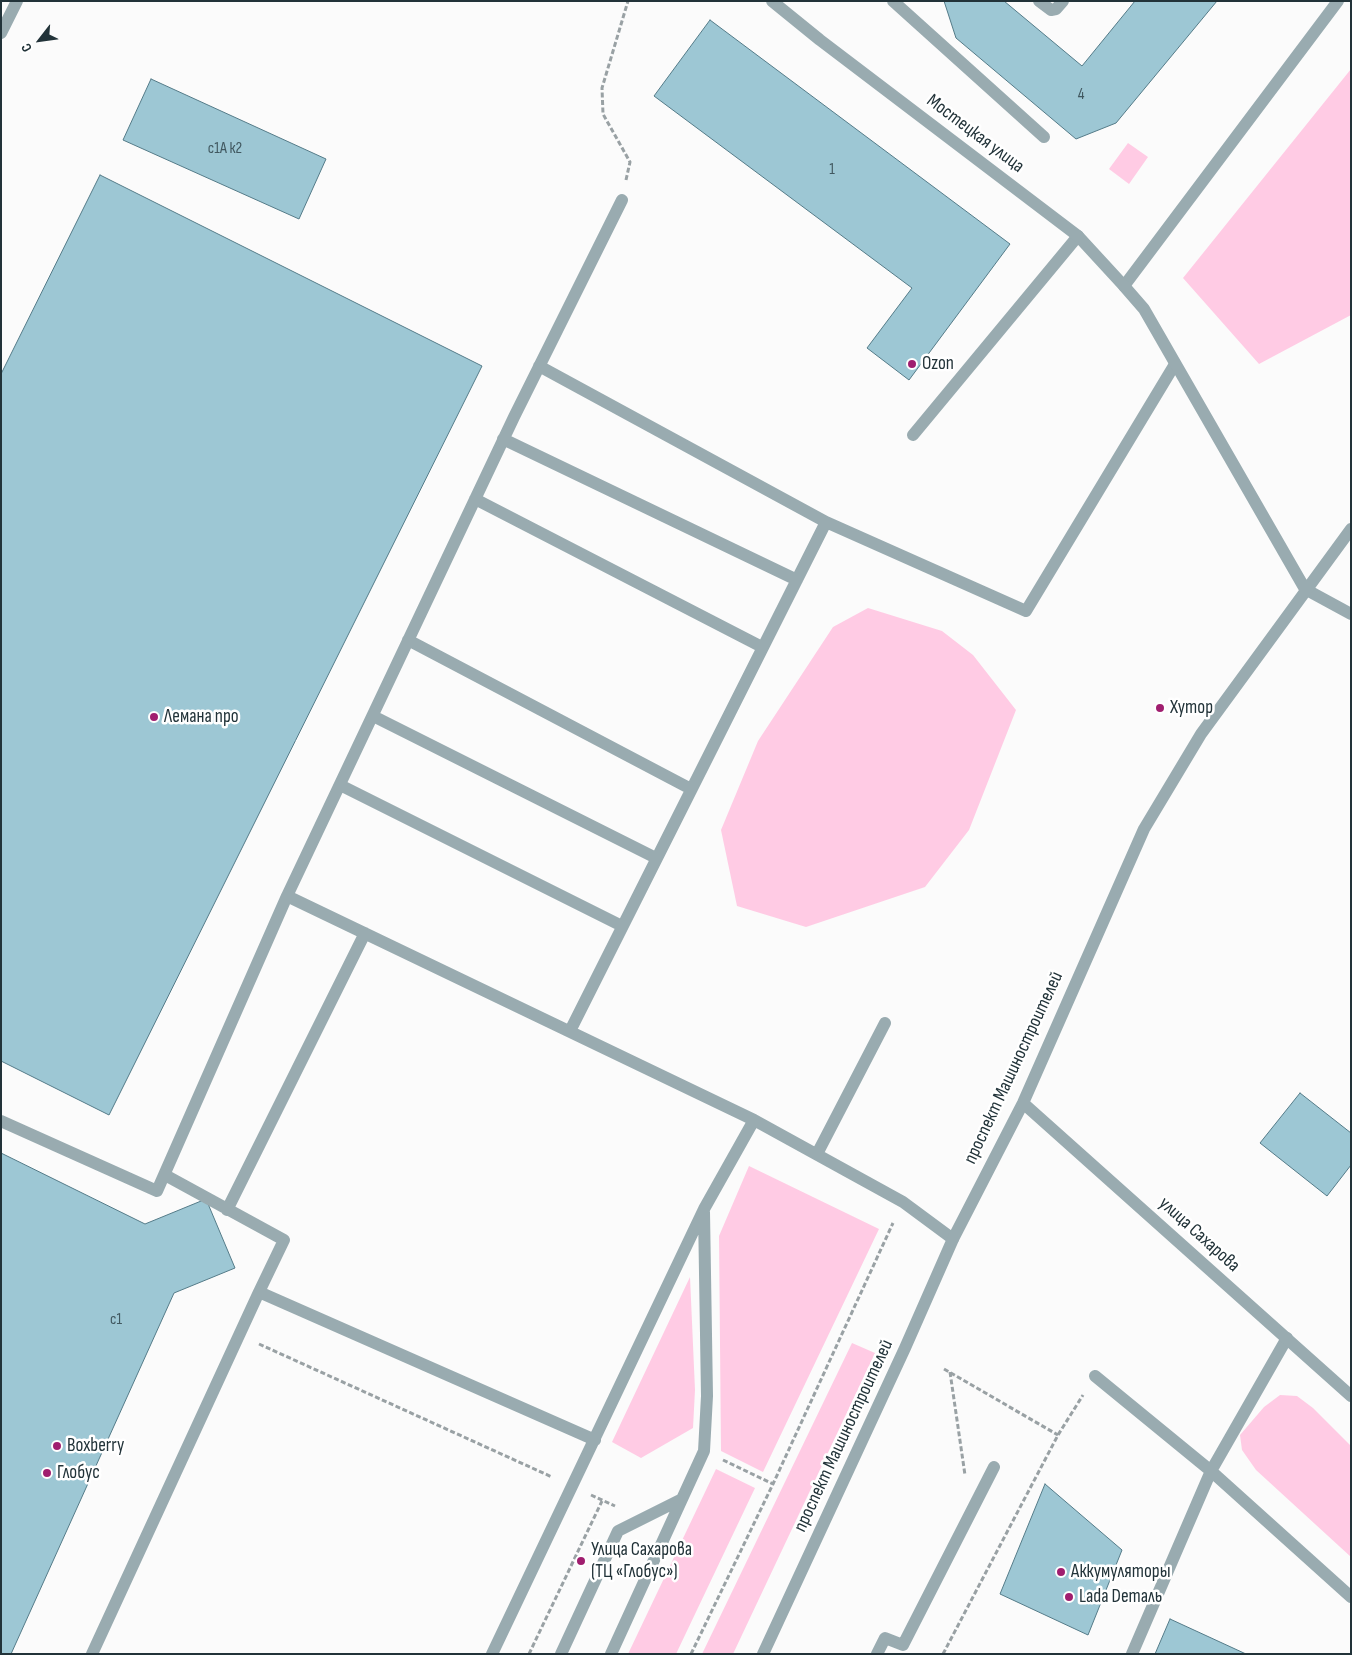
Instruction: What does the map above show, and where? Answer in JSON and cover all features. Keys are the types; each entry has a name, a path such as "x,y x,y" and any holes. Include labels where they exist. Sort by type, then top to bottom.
{"street":[{"path":"1,33 17,1"},
{"name":"Мостецкая улица","path":"772,1 827,46 1078,236 1124,286 1144,309 1305,588"},
{"path":"893,1 1044,136"},
{"path":"1039,1 1051,10 1056,9 1063,1"},
{"path":"1124,286 1338,1"},
{"path":"1,1121 157,1191 287,896 503,439 622,200"},
{"path":"913,435 1078,236"},
{"path":"539,366 826,522 1026,611 1175,364"},
{"path":"503,439 796,580"},
{"path":"475,499 762,647"},
{"path":"570,1031 826,522"},
{"name":"проспект Машиностроителей","path":"763,1654 905,1348 952,1239 1023,1103 1144,829 1201,734 1305,588 1351,529"},
{"path":"1305,588 1351,614"},
{"path":"408,640 691,789"},
{"path":"372,716 656,858"},
{"path":"340,785 622,926"},
{"path":"287,896 754,1120 903,1202 952,1239"},
{"path":"227,1210 365,933"},
{"path":"817,1154 885,1024"},
{"name":"улица Сахарова","path":"1023,1103 1351,1396"},
{"path":"492,1654 704,1209 754,1120"},
{"path":"92,1654 238,1334 284,1240 165,1175"},
{"path":"611,1654 704,1451 707,1396 704,1209"},
{"path":"259,1292 595,1440"},
{"path":"1132,1654 1211,1471 1286,1338"},
{"path":"1096,1376 1211,1471 1351,1597"},
{"path":"877,1654 885,1638 904,1645 994,1467"},
{"path":"561,1654 618,1531 682,1500"}],"path":[{"path":"622,200 630,162 602,114 602,88 628,1"},
{"path":"691,1654 773,1484 903,1202"},
{"path":"238,1334 613,1506 621,1503"},
{"path":"944,1369 1058,1435"},
{"path":"950,1372 970,1513"},
{"path":"943,1654 1058,1435 1096,1376"},
{"path":"704,1451 773,1484"},
{"path":"530,1654 602,1501"}],"shaded area":[{"path":"1351,69 1351,315 1259,364 1183,278"},
{"path":"1128,143 1148,157 1129,184 1109,169"},
{"path":"868,608 942,631 973,655 1016,710 969,830 925,887 806,927 737,906 721,830 758,741 833,627"},
{"path":"749,1166 879,1229 763,1472 721,1451 719,1236"},
{"path":"690,1277 695,1390 693,1428 641,1458 612,1442"},
{"path":"852,1343 875,1353 733,1654 702,1654"},
{"path":"1280,1395 1297,1396 1313,1408 1351,1446 1351,1557 1256,1470 1242,1450 1240,1435 1264,1407"},
{"path":"716,1469 755,1488 676,1654 628,1654"}],"building":[{"path":"944,1 1004,1 1082,66 1135,1 1217,1 1116,123 1076,139 956,38"},
{"path":"710,20 1010,244 909,380 867,348 912,288 654,96"},
{"path":"151,79 326,159 299,219 123,140"},
{"name":"Лемана про","path":"100,175 482,366 109,1115 1,1061 1,374"},
{"path":"1300,1093 1351,1133 1351,1165 1327,1196 1260,1143"},
{"name":"Глобус","path":"1,1153 145,1224 206,1199 235,1268 174,1293 11,1654 1,1654"},
{"name":"Аккумуляторы","path":"1045,1484 1122,1550 1088,1635 1000,1594"},
{"path":"1170,1619 1246,1654 1155,1654"}],"place":[{"name":"Ozon","path":"912,364"},
{"name":"Хутор","path":"1160,708"},
{"name":"Лемана про","path":"154,717"},
{"name":"Boxberry","path":"57,1446"},
{"name":"Глобус","path":"47,1473"},
{"name":"Улица Сахарова (ТЦ «Глобус»)","path":"581,1561"},
{"name":"Аккумуляторы","path":"1061,1572"},
{"name":"Lada Dеталь","path":"1069,1597"}]}
